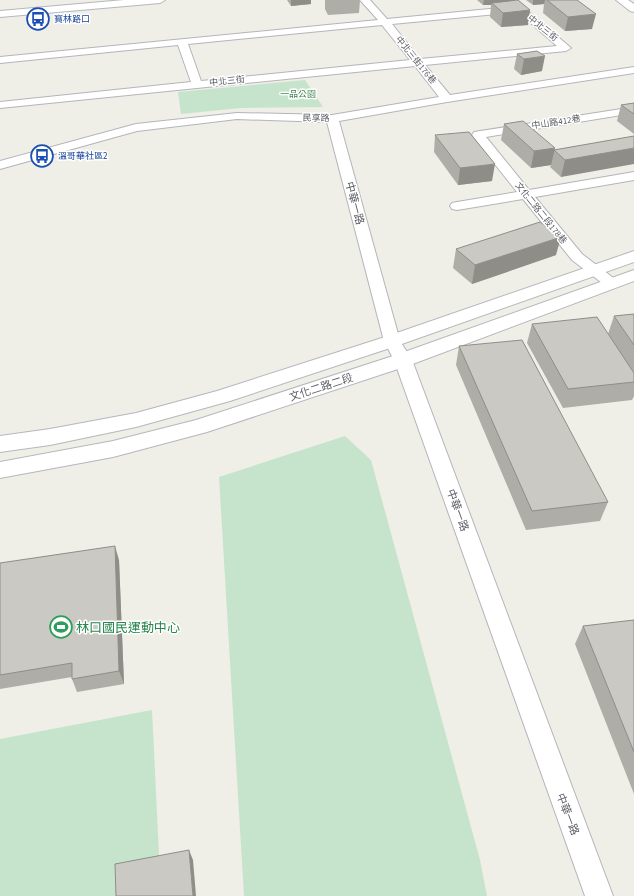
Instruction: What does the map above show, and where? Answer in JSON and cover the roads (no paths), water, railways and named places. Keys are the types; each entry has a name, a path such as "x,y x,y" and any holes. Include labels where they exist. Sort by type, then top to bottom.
{"street":[{"path":"0,6 75,0"},
{"path":"0,14 160,0"},
{"name":"中北三街176巷","path":"365,0 385,22 447,99"},
{"path":"621,0 634,10"},
{"name":"中北三街","path":"0,60 520,9 566,48 0,105"},
{"path":"182,41 197,84"},
{"name":"民享路","path":"0,165 136,128 237,116 332,119 447,99 634,70"},
{"name":"中山路412巷","path":"478,135 634,110"},
{"name":"中華一路","path":"332,119 392,341 403,360 599,896"},
{"name":"文化二路二段178巷","path":"478,135 577,257 611,283"},
{"path":"457,206 634,176"},
{"name":"文化二路二段","path":"0,444 50,437 136,420 223,396 392,341 634,256"},
{"name":"文化二路二段","path":"0,470 113,449 199,427 403,360 634,275"}],"place":[{"name":"寶林路口","path":"38,19"},
{"name":"溫哥華社區2","path":"42,156"},
{"name":"林口國民運動中心","path":"61,627"}],"park label":[{"name":"一品公園","path":"298,94"}]}
